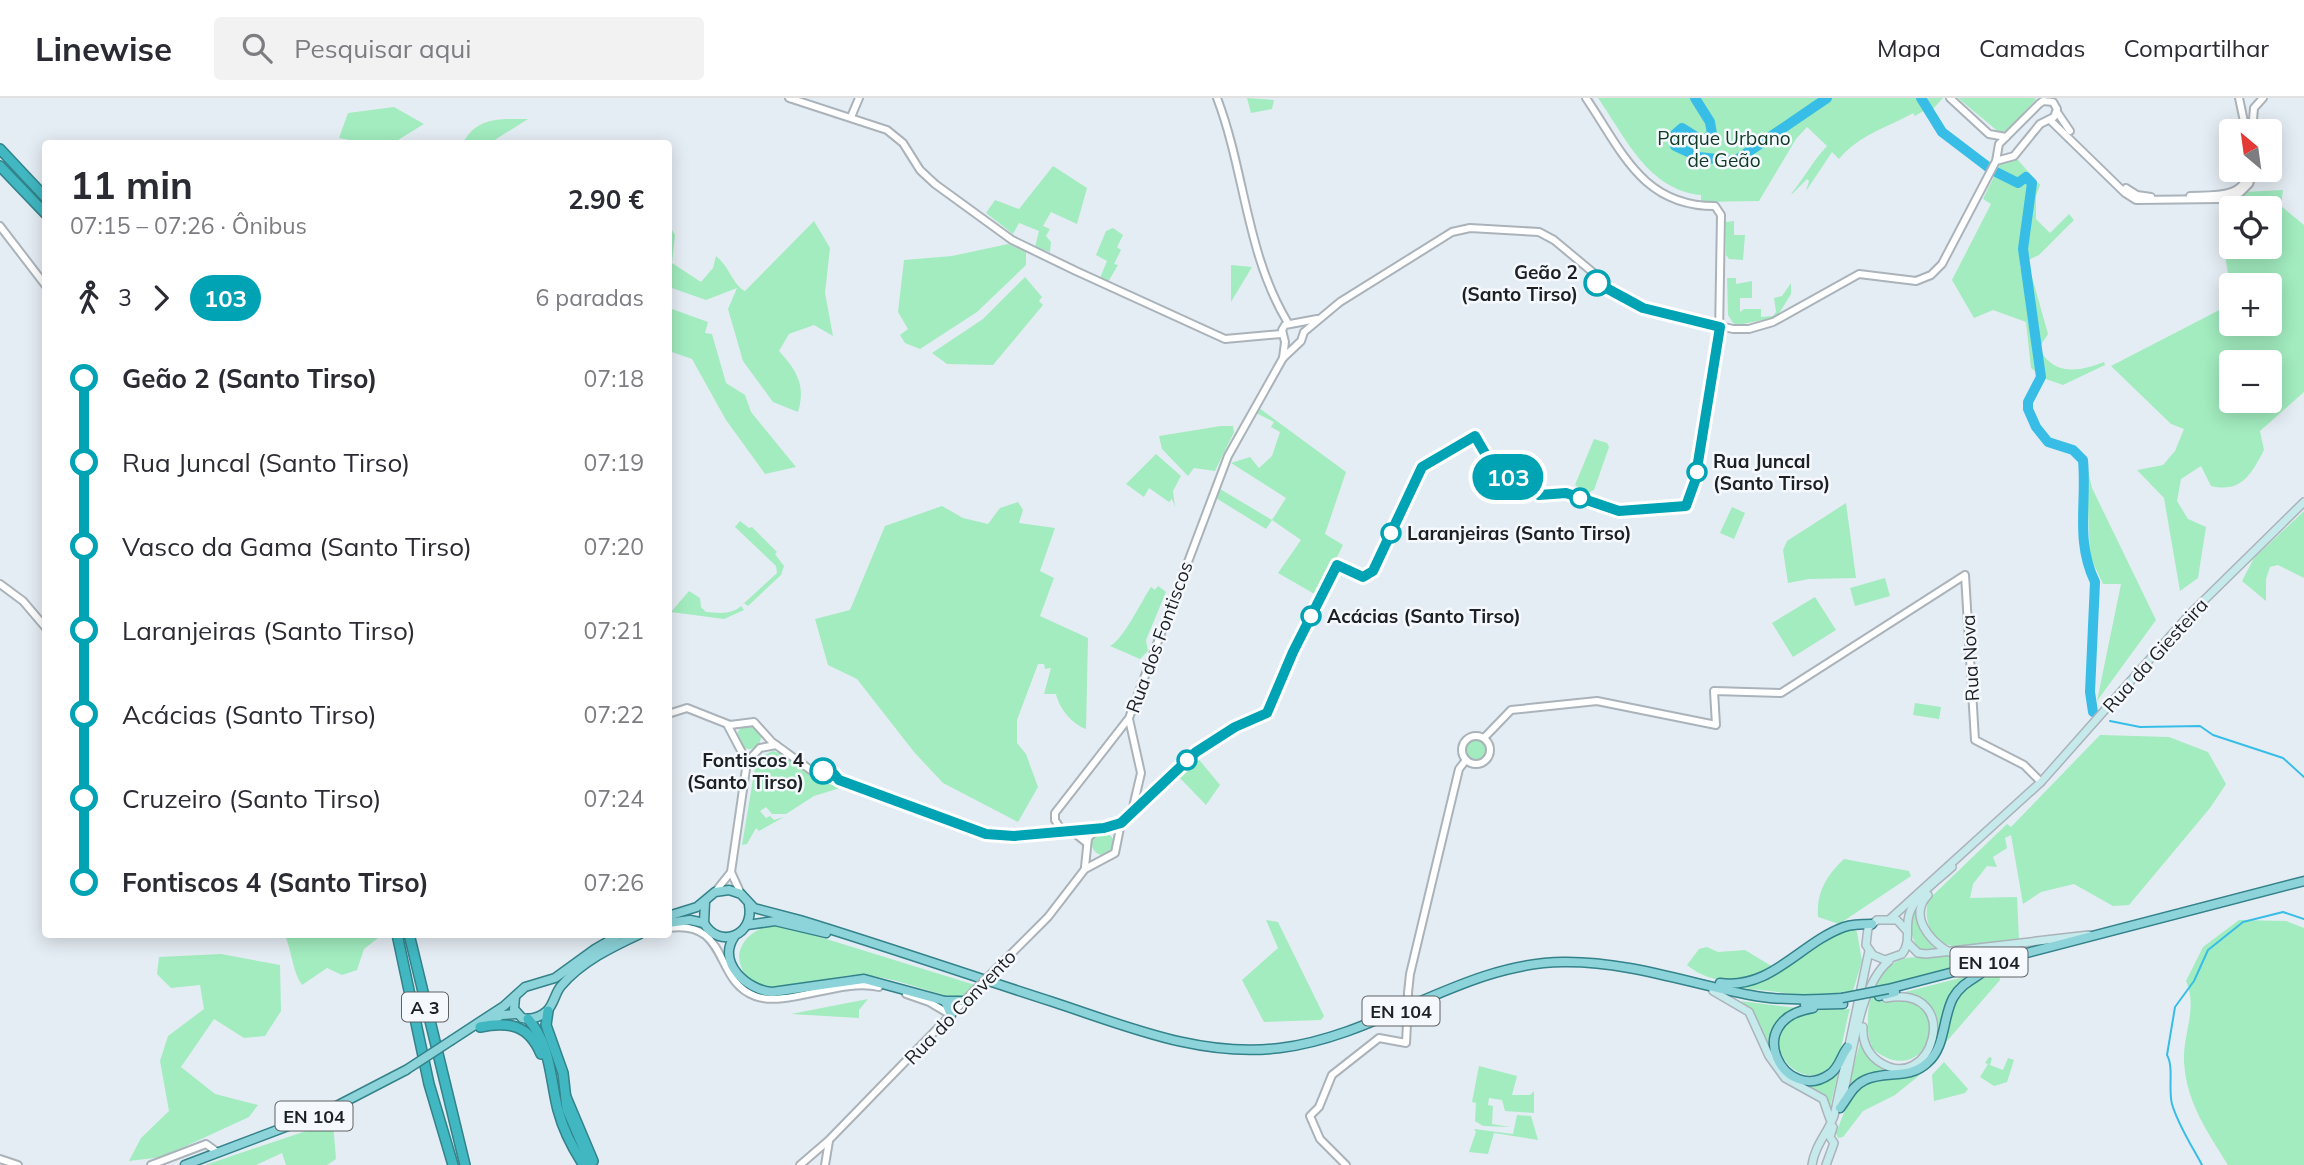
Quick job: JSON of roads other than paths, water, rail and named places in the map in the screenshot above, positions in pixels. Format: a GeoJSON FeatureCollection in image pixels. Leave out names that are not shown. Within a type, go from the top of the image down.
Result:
{"type":"FeatureCollection","features":[{"type":"Feature","properties":{"kind":"highway"},"geometry":{"type":"LineString","coordinates":[[0,149],[42,194]]}},
{"type":"Feature","properties":{"kind":"highway"},"geometry":{"type":"LineString","coordinates":[[0,166],[42,210]]}},
{"type":"Feature","properties":{"kind":"highway","name":"A 3"},"geometry":{"type":"LineString","coordinates":[[398,938],[429,1084],[453,1165]]}},
{"type":"Feature","properties":{"kind":"highway","name":"A 3"},"geometry":{"type":"LineString","coordinates":[[410,938],[465,1165]]}},
{"type":"Feature","properties":{"kind":"highway"},"geometry":{"type":"LineString","coordinates":[[548,1011],[546,1025],[563,1073],[561,1097],[593,1165]]}},
{"type":"Feature","properties":{"kind":"highway"},"geometry":{"type":"LineString","coordinates":[[528,1019],[538,1030],[582,1161]]}},
{"type":"Feature","properties":{"kind":"highway"},"geometry":{"type":"LineString","coordinates":[[480,1027],[501,1023],[518,1026],[531,1036],[554,1076]]}},
{"type":"Feature","properties":{"kind":"highway"},"geometry":{"type":"LineString","coordinates":[[452,1118],[471,1165]]}},
{"type":"Feature","properties":{"kind":"main road","name":"Rua da Giesteira"},"geometry":{"type":"LineString","coordinates":[[2009,810],[2041,782],[2189,615],[2304,502]]}},
{"type":"Feature","properties":{"kind":"main road"},"geometry":{"type":"LineString","coordinates":[[2009,810],[1913,906],[1906,930],[1908,943],[1918,953],[1950,953],[2086,934],[2089,936]]}},
{"type":"Feature","properties":{"kind":"main road"},"geometry":{"type":"LineString","coordinates":[[1703,983],[1731,985],[1759,979],[1838,930],[1891,918],[2009,810]]}},
{"type":"Feature","properties":{"kind":"main road"},"geometry":{"type":"LineString","coordinates":[[1950,953],[1934,944],[1924,930],[1921,909],[1924,899],[1959,861]]}},
{"type":"Feature","properties":{"kind":"main road","name":"EN 104"},"geometry":{"type":"LineString","coordinates":[[749,905],[1166,1039],[1236,1050],[1279,1048],[1319,1041],[1504,971],[1564,962],[1598,964],[1652,973],[1752,996],[1842,1001],[2304,881]]}},
{"type":"Feature","properties":{"kind":"main road"},"geometry":{"type":"LineString","coordinates":[[672,914],[705,902],[715,892],[729,890],[741,894],[749,905],[747,925],[728,945],[729,956],[740,977],[758,991],[772,992],[864,979],[945,1001],[965,1001]]}},
{"type":"Feature","properties":{"kind":"main road"},"geometry":{"type":"LineString","coordinates":[[704,923],[705,902]]}},
{"type":"Feature","properties":{"kind":"main road"},"geometry":{"type":"LineString","coordinates":[[1891,918],[1906,930]]}},
{"type":"Feature","properties":{"kind":"main road"},"geometry":{"type":"LineString","coordinates":[[672,924],[690,920],[704,923],[716,936],[734,937]]}},
{"type":"Feature","properties":{"kind":"main road","name":"EN 104"},"geometry":{"type":"LineString","coordinates":[[747,925],[766,921],[783,922],[897,952]]}},
{"type":"Feature","properties":{"kind":"main road","name":"EN 104"},"geometry":{"type":"LineString","coordinates":[[1652,973],[1752,1000],[1821,1005],[1879,996],[2147,922]]}},
{"type":"Feature","properties":{"kind":"main road"},"geometry":{"type":"LineString","coordinates":[[1872,924],[1865,940],[1869,951],[1878,959],[1891,960]]}},
{"type":"Feature","properties":{"kind":"main road","name":"EN 104"},"geometry":{"type":"LineString","coordinates":[[185,1165],[325,1112],[406,1069],[452,1041],[525,988],[555,978],[614,938]]}},
{"type":"Feature","properties":{"kind":"main road"},"geometry":{"type":"LineString","coordinates":[[515,997],[517,1014],[528,1019],[548,1011],[561,986],[583,966],[633,938]]}},
{"type":"Feature","properties":{"kind":"main road"},"geometry":{"type":"LineString","coordinates":[[1810,1164],[1819,1140],[1827,1137],[1840,1108],[1873,978],[1891,960],[1902,954],[1908,943]]}},
{"type":"Feature","properties":{"kind":"main road"},"geometry":{"type":"LineString","coordinates":[[1827,1137],[1869,951]]}},
{"type":"Feature","properties":{"kind":"main road"},"geometry":{"type":"LineString","coordinates":[[1840,1108],[1856,1085],[1866,1079],[1902,1075],[1927,1063],[1940,1045],[1952,1000],[1963,984],[1989,967]]}},
{"type":"Feature","properties":{"kind":"main road"},"geometry":{"type":"LineString","coordinates":[[538,984],[549,989],[553,1000]]}},
{"type":"Feature","properties":{"kind":"main road"},"geometry":{"type":"LineString","coordinates":[[1713,991],[1749,1012],[1776,1069],[1794,1085],[1823,1099],[1830,1115],[1830,1125]]}},
{"type":"Feature","properties":{"kind":"main road"},"geometry":{"type":"LineString","coordinates":[[1864,1009],[1863,1034],[1874,1058],[1886,1066],[1905,1067],[1926,1055],[1934,1043],[1935,1028],[1931,1014],[1922,1004],[1908,997],[1879,996]]}},
{"type":"Feature","properties":{"kind":"main road"},"geometry":{"type":"LineString","coordinates":[[945,1001],[951,1015]]}},
{"type":"Feature","properties":{"kind":"main road"},"geometry":{"type":"LineString","coordinates":[[1821,1005],[1800,1010],[1781,1021],[1774,1043],[1780,1066],[1797,1078],[1820,1079],[1838,1066],[1848,1047]]}},
{"type":"Feature","properties":{"kind":"main road","name":"EN 104"},"geometry":{"type":"LineString","coordinates":[[452,1041],[501,1015],[517,1014]]}},
{"type":"Feature","properties":{"kind":"main road"},"geometry":{"type":"LineString","coordinates":[[1826,1165],[1834,1143],[1827,1137]]}},
{"type":"Feature","properties":{"kind":"street"},"geometry":{"type":"LineString","coordinates":[[789,98],[887,130],[903,143],[919,170],[935,184],[1012,240],[1044,256],[1225,339],[1281,334]]}},
{"type":"Feature","properties":{"kind":"street"},"geometry":{"type":"LineString","coordinates":[[851,117],[859,98]]}},
{"type":"Feature","properties":{"kind":"street"},"geometry":{"type":"LineString","coordinates":[[1217,98],[1230,131],[1260,265],[1287,323]]}},
{"type":"Feature","properties":{"kind":"street"},"geometry":{"type":"LineString","coordinates":[[1087,846],[1090,834],[1121,823],[1196,752],[1235,727],[1267,713],[1293,652],[1337,565],[1363,577],[1372,572],[1422,467],[1475,436],[1490,462],[1510,479],[1539,495],[1566,493],[1619,511],[1686,506],[1695,481],[1720,327],[1720,211],[1715,206],[1679,203],[1655,191],[1633,169],[1586,98]]}},
{"type":"Feature","properties":{"kind":"street"},"geometry":{"type":"LineString","coordinates":[[1950,98],[1989,134],[1998,149],[2008,158]]}},
{"type":"Feature","properties":{"kind":"street"},"geometry":{"type":"LineString","coordinates":[[2239,98],[2243,119]]}},
{"type":"Feature","properties":{"kind":"street"},"geometry":{"type":"LineString","coordinates":[[2241,109],[2246,111],[2263,98]]}},
{"type":"Feature","properties":{"kind":"street"},"geometry":{"type":"LineString","coordinates":[[1283,358],[1319,318],[1452,232],[1470,228],[1539,232],[1553,240],[1626,300],[1643,308],[1720,327],[1749,329],[1773,322],[1859,274],[1916,281],[1931,275],[1944,262],[1996,161],[1998,149],[2006,137],[2043,101],[2053,103],[2070,131],[2123,186],[2137,195],[2145,198],[2221,195],[2244,187]]}},
{"type":"Feature","properties":{"kind":"street"},"geometry":{"type":"LineString","coordinates":[[1996,161],[2014,156],[2040,124],[2050,120],[2057,112]]}},
{"type":"Feature","properties":{"kind":"street"},"geometry":{"type":"LineString","coordinates":[[2050,120],[2125,193],[2136,200],[2221,199],[2244,187],[2247,182]]}},
{"type":"Feature","properties":{"kind":"street"},"geometry":{"type":"LineString","coordinates":[[1989,134],[2006,137]]}},
{"type":"Feature","properties":{"kind":"street"},"geometry":{"type":"LineString","coordinates":[[2244,187],[2245,182]]}},
{"type":"Feature","properties":{"kind":"street"},"geometry":{"type":"LineString","coordinates":[[0,226],[42,281]]}},
{"type":"Feature","properties":{"kind":"street"},"geometry":{"type":"LineString","coordinates":[[1287,323],[1319,318]]}},
{"type":"Feature","properties":{"kind":"street"},"geometry":{"type":"LineString","coordinates":[[1296,322],[1304,332]]}},
{"type":"Feature","properties":{"kind":"street"},"geometry":{"type":"LineString","coordinates":[[1281,334],[1287,323]]}},
{"type":"Feature","properties":{"kind":"street"},"geometry":{"type":"LineString","coordinates":[[1281,334],[1286,342],[1283,358]]}},
{"type":"Feature","properties":{"kind":"street"},"geometry":{"type":"LineString","coordinates":[[1286,342],[1298,343]]}},
{"type":"Feature","properties":{"kind":"street","name":"Rua dos Fontiscos"},"geometry":{"type":"LineString","coordinates":[[1062,831],[1055,820],[1055,813],[1129,718],[1228,456],[1283,358]]}},
{"type":"Feature","properties":{"kind":"street","name":"Rua Nova"},"geometry":{"type":"LineString","coordinates":[[1484,738],[1511,710],[1597,701],[1716,725],[1714,691],[1781,692],[1965,575],[1975,740],[2024,765],[2041,782]]}},
{"type":"Feature","properties":{"kind":"street"},"geometry":{"type":"LineString","coordinates":[[0,584],[23,601],[42,623]]}},
{"type":"Feature","properties":{"kind":"street"},"geometry":{"type":"LineString","coordinates":[[672,712],[687,708],[726,724],[754,722],[776,745],[812,771],[986,834],[1014,836],[1101,829],[1112,832],[1118,839]]}},
{"type":"Feature","properties":{"kind":"street"},"geometry":{"type":"LineString","coordinates":[[1129,718],[1141,773],[1141,784],[1131,812]]}},
{"type":"Feature","properties":{"kind":"street"},"geometry":{"type":"LineString","coordinates":[[734,738],[742,723]]}},
{"type":"Feature","properties":{"kind":"street"},"geometry":{"type":"LineString","coordinates":[[726,724],[747,762]]}},
{"type":"Feature","properties":{"kind":"street"},"geometry":{"type":"LineString","coordinates":[[715,892],[731,872],[747,762],[758,750],[765,733]]}},
{"type":"Feature","properties":{"kind":"street"},"geometry":{"type":"LineString","coordinates":[[1478,736],[1484,738],[1490,752],[1489,758],[1473,764],[1466,760],[1462,749],[1464,743],[1478,736]]}},
{"type":"Feature","properties":{"kind":"street"},"geometry":{"type":"LineString","coordinates":[[740,749],[758,750],[776,745]]}},
{"type":"Feature","properties":{"kind":"street"},"geometry":{"type":"LineString","coordinates":[[1346,1165],[1320,1139],[1310,1116],[1319,1107],[1332,1075],[1379,1038],[1406,1044],[1410,974],[1459,769],[1466,760]]}},
{"type":"Feature","properties":{"kind":"street"},"geometry":{"type":"LineString","coordinates":[[1072,831],[1093,856],[1101,860],[1115,853],[1121,823]]}},
{"type":"Feature","properties":{"kind":"street","name":"Rua do Convento"},"geometry":{"type":"LineString","coordinates":[[1084,869],[1087,846]]}},
{"type":"Feature","properties":{"kind":"street","name":"Rua do Convento"},"geometry":{"type":"LineString","coordinates":[[800,1165],[830,1140],[1048,917],[1084,869],[1101,860]]}},
{"type":"Feature","properties":{"kind":"street"},"geometry":{"type":"LineString","coordinates":[[731,872],[741,894]]}},
{"type":"Feature","properties":{"kind":"street"},"geometry":{"type":"LineString","coordinates":[[672,925],[691,927],[709,936],[735,982],[757,998],[773,999],[837,987],[871,985],[929,1002],[951,1015]]}},
{"type":"Feature","properties":{"kind":"street"},"geometry":{"type":"LineString","coordinates":[[716,936],[721,957]]}},
{"type":"Feature","properties":{"kind":"street"},"geometry":{"type":"LineString","coordinates":[[938,1009],[938,1028]]}},
{"type":"Feature","properties":{"kind":"street"},"geometry":{"type":"LineString","coordinates":[[825,1165],[830,1140]]}},
{"type":"Feature","properties":{"kind":"street"},"geometry":{"type":"LineString","coordinates":[[151,1165],[206,1144],[217,1153]]}},
{"type":"Feature","properties":{"kind":"street"},"geometry":{"type":"LineString","coordinates":[[0,1159],[18,1165]]}},
{"type":"Feature","properties":{"kind":"waterway"},"geometry":{"type":"LineString","coordinates":[[1695,98],[1710,122],[1712,134],[1705,139],[1698,138],[1682,128],[1674,135],[1675,146],[1699,157],[1735,161],[1827,98]]}},
{"type":"Feature","properties":{"kind":"waterway"},"geometry":{"type":"LineString","coordinates":[[1921,98],[1942,132],[1988,167]]}},
{"type":"Feature","properties":{"kind":"waterway"},"geometry":{"type":"LineString","coordinates":[[1996,172],[2018,183],[2026,177],[2032,183],[2023,249],[2041,377],[2028,402],[2028,409],[2036,427],[2048,442],[2073,450],[2083,460],[2083,536],[2085,552],[2095,582],[2090,692],[2093,712]]}},
{"type":"Feature","properties":{"kind":"waterway"},"geometry":{"type":"LineString","coordinates":[[2110,721],[2140,727],[2200,726],[2213,735],[2283,758],[2304,777]]}},
{"type":"Feature","properties":{"kind":"waterway"},"geometry":{"type":"LineString","coordinates":[[2202,1165],[2172,1104],[2167,1055],[2175,1007],[2194,981],[2208,950],[2243,922],[2283,912],[2304,919]]}},
{"type":"Feature","properties":{"kind":"place","name":"Geão 2 (Santo Tirso)"},"geometry":{"type":"Point","coordinates":[1597,283]}},
{"type":"Feature","properties":{"kind":"place","name":"Rua Juncal (Santo Tirso)"},"geometry":{"type":"Point","coordinates":[1697,472]}},
{"type":"Feature","properties":{"kind":"place","name":"Laranjeiras (Santo Tirso)"},"geometry":{"type":"Point","coordinates":[1391,533]}},
{"type":"Feature","properties":{"kind":"place","name":"Acácias (Santo Tirso)"},"geometry":{"type":"Point","coordinates":[1311,616]}},
{"type":"Feature","properties":{"kind":"place","name":"Fontiscos 4 (Santo Tirso)"},"geometry":{"type":"Point","coordinates":[823,771]}},
{"type":"Feature","properties":{"kind":"park label","name":"Parque Urbano de Geão"},"geometry":{"type":"Point","coordinates":[1724,149]}}]}
